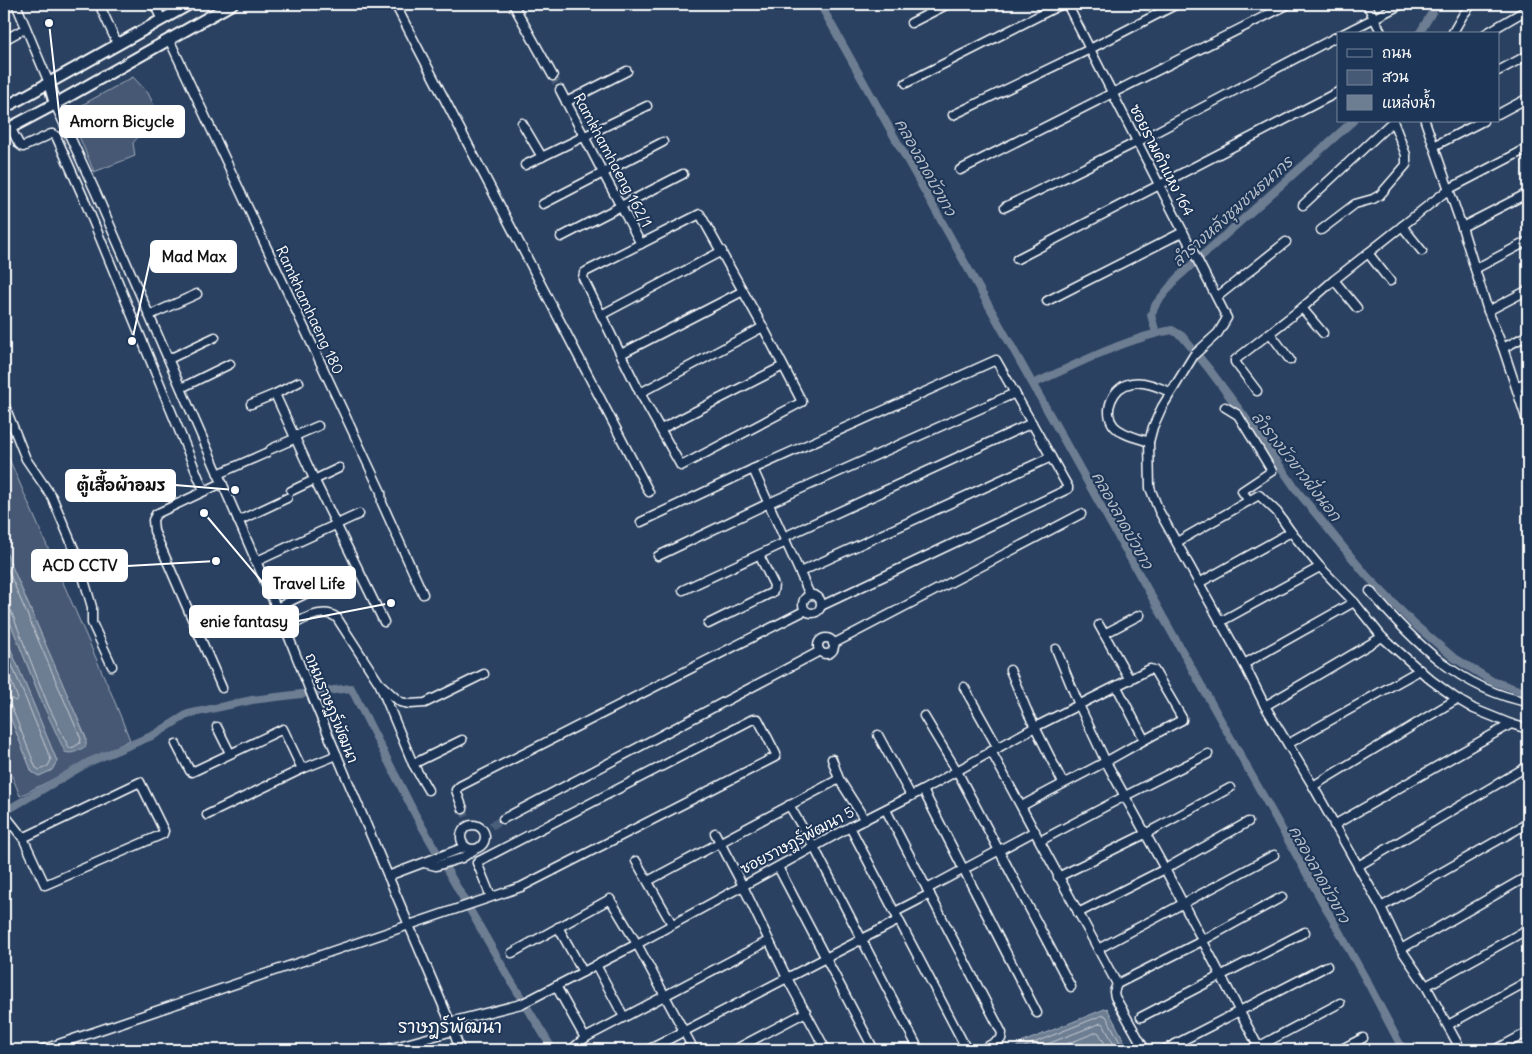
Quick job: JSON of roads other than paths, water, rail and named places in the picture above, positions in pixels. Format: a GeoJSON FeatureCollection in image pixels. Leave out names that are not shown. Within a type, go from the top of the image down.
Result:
{"type":"FeatureCollection","features":[{"type":"Feature","properties":{"kind":"main road"},"geometry":{"type":"LineString","coordinates":[[4,108],[118,46],[190,4]]}},
{"type":"Feature","properties":{"kind":"main road"},"geometry":{"type":"LineString","coordinates":[[7,129],[232,4]]}},
{"type":"Feature","properties":{"kind":"main road"},"geometry":{"type":"LineString","coordinates":[[49,83],[54,104]]}},
{"type":"Feature","properties":{"kind":"street"},"geometry":{"type":"LineString","coordinates":[[16,4],[49,83]]}},
{"type":"Feature","properties":{"kind":"street"},"geometry":{"type":"LineString","coordinates":[[99,4],[118,46]]}},
{"type":"Feature","properties":{"kind":"street"},"geometry":{"type":"LineString","coordinates":[[154,4],[162,20]]}},
{"type":"Feature","properties":{"kind":"street"},"geometry":{"type":"LineString","coordinates":[[395,4],[649,492]]}},
{"type":"Feature","properties":{"kind":"street"},"geometry":{"type":"LineString","coordinates":[[513,4],[553,76]]}},
{"type":"Feature","properties":{"kind":"street"},"geometry":{"type":"LineString","coordinates":[[911,23],[948,4]]}},
{"type":"Feature","properties":{"kind":"street"},"geometry":{"type":"LineString","coordinates":[[906,83],[1062,4]]}},
{"type":"Feature","properties":{"kind":"street","name":"ซอยรามคำแหง 164"},"geometry":{"type":"LineString","coordinates":[[1067,4],[1227,318],[1218,333],[1196,352],[1170,392]]}},
{"type":"Feature","properties":{"kind":"street"},"geometry":{"type":"LineString","coordinates":[[953,115],[1090,49],[1177,4]]}},
{"type":"Feature","properties":{"kind":"street"},"geometry":{"type":"LineString","coordinates":[[960,170],[1289,4]]}},
{"type":"Feature","properties":{"kind":"street"},"geometry":{"type":"LineString","coordinates":[[1367,4],[1381,32]]}},
{"type":"Feature","properties":{"kind":"street"},"geometry":{"type":"LineString","coordinates":[[1347,32],[1402,4]]}},
{"type":"Feature","properties":{"kind":"street"},"geometry":{"type":"LineString","coordinates":[[1453,32],[1472,4]]}},
{"type":"Feature","properties":{"kind":"street"},"geometry":{"type":"LineString","coordinates":[[1488,32],[1528,9]]}},
{"type":"Feature","properties":{"kind":"street"},"geometry":{"type":"LineString","coordinates":[[4,40],[26,28]]}},
{"type":"Feature","properties":{"kind":"street"},"geometry":{"type":"LineString","coordinates":[[1005,207],[1138,142],[1337,37]]}},
{"type":"Feature","properties":{"kind":"street","name":"Ramkhamhaeng 180"},"geometry":{"type":"LineString","coordinates":[[169,39],[381,492],[382,503],[423,594]]}},
{"type":"Feature","properties":{"kind":"street"},"geometry":{"type":"LineString","coordinates":[[1500,70],[1528,55]]}},
{"type":"Feature","properties":{"kind":"street"},"geometry":{"type":"LineString","coordinates":[[566,102],[627,71]]}},
{"type":"Feature","properties":{"kind":"street","name":"Ramkhamhaeng 162/1"},"geometry":{"type":"LineString","coordinates":[[560,90],[641,244]]}},
{"type":"Feature","properties":{"kind":"street"},"geometry":{"type":"LineString","coordinates":[[1017,259],[1337,93]]}},
{"type":"Feature","properties":{"kind":"street"},"geometry":{"type":"LineString","coordinates":[[1500,113],[1528,98]]}},
{"type":"Feature","properties":{"kind":"street","name":"ถนนราษฏร์พัฒนา"},"geometry":{"type":"LineString","coordinates":[[54,104],[150,315],[286,630],[305,680],[450,1022],[460,1050]]}},
{"type":"Feature","properties":{"kind":"street"},"geometry":{"type":"LineString","coordinates":[[525,165],[647,106]]}},
{"type":"Feature","properties":{"kind":"street"},"geometry":{"type":"LineString","coordinates":[[1303,205],[1392,122]]}},
{"type":"Feature","properties":{"kind":"street"},"geometry":{"type":"LineString","coordinates":[[1321,230],[1355,204],[1380,195],[1406,165],[1406,155],[1393,122]]}},
{"type":"Feature","properties":{"kind":"street"},"geometry":{"type":"LineString","coordinates":[[1425,122],[1462,227],[1488,311],[1517,387],[1528,424]]}},
{"type":"Feature","properties":{"kind":"street"},"geometry":{"type":"LineString","coordinates":[[1434,146],[1481,122]]}},
{"type":"Feature","properties":{"kind":"street"},"geometry":{"type":"LineString","coordinates":[[522,123],[542,157]]}},
{"type":"Feature","properties":{"kind":"street"},"geometry":{"type":"LineString","coordinates":[[7,129],[19,144],[23,146],[51,134],[56,136],[84,199],[204,491]]}},
{"type":"Feature","properties":{"kind":"street"},"geometry":{"type":"LineString","coordinates":[[543,204],[662,142]]}},
{"type":"Feature","properties":{"kind":"street"},"geometry":{"type":"LineString","coordinates":[[1257,391],[1234,361],[1449,189],[1528,148]]}},
{"type":"Feature","properties":{"kind":"street"},"geometry":{"type":"LineString","coordinates":[[561,237],[683,174]]}},
{"type":"Feature","properties":{"kind":"street"},"geometry":{"type":"LineString","coordinates":[[1462,227],[1528,193]]}},
{"type":"Feature","properties":{"kind":"street"},"geometry":{"type":"LineString","coordinates":[[84,199],[96,194]]}},
{"type":"Feature","properties":{"kind":"street"},"geometry":{"type":"LineString","coordinates":[[700,214],[722,251],[802,402],[681,466],[640,393],[583,278],[584,273],[641,244],[700,214]]}},
{"type":"Feature","properties":{"kind":"street"},"geometry":{"type":"LineString","coordinates":[[1402,226],[1422,251]]}},
{"type":"Feature","properties":{"kind":"street"},"geometry":{"type":"LineString","coordinates":[[1047,301],[1183,232]]}},
{"type":"Feature","properties":{"kind":"street"},"geometry":{"type":"LineString","coordinates":[[1475,269],[1528,241]]}},
{"type":"Feature","properties":{"kind":"street"},"geometry":{"type":"LineString","coordinates":[[1217,297],[1286,242]]}},
{"type":"Feature","properties":{"kind":"street"},"geometry":{"type":"LineString","coordinates":[[601,315],[722,251]]}},
{"type":"Feature","properties":{"kind":"street"},"geometry":{"type":"LineString","coordinates":[[1368,253],[1390,281]]}},
{"type":"Feature","properties":{"kind":"street"},"geometry":{"type":"LineString","coordinates":[[1334,280],[1357,308]]}},
{"type":"Feature","properties":{"kind":"street"},"geometry":{"type":"LineString","coordinates":[[1488,311],[1528,290]]}},
{"type":"Feature","properties":{"kind":"street"},"geometry":{"type":"LineString","coordinates":[[621,354],[742,291]]}},
{"type":"Feature","properties":{"kind":"street"},"geometry":{"type":"LineString","coordinates":[[150,315],[197,294]]}},
{"type":"Feature","properties":{"kind":"street"},"geometry":{"type":"LineString","coordinates":[[1302,308],[1323,334]]}},
{"type":"Feature","properties":{"kind":"street"},"geometry":{"type":"LineString","coordinates":[[640,393],[763,327]]}},
{"type":"Feature","properties":{"kind":"street"},"geometry":{"type":"LineString","coordinates":[[1270,332],[1290,360]]}},
{"type":"Feature","properties":{"kind":"street"},"geometry":{"type":"LineString","coordinates":[[1503,348],[1528,335]]}},
{"type":"Feature","properties":{"kind":"street"},"geometry":{"type":"LineString","coordinates":[[168,359],[215,337]]}},
{"type":"Feature","properties":{"kind":"street"},"geometry":{"type":"LineString","coordinates":[[641,522],[753,469],[996,360],[1068,489],[821,606],[815,613],[809,614],[804,611],[802,601],[810,595],[816,596],[820,600],[821,606]]}},
{"type":"Feature","properties":{"kind":"street"},"geometry":{"type":"LineString","coordinates":[[181,388],[230,364]]}},
{"type":"Feature","properties":{"kind":"street"},"geometry":{"type":"LineString","coordinates":[[660,429],[783,366]]}},
{"type":"Feature","properties":{"kind":"street"},"geometry":{"type":"LineString","coordinates":[[1517,387],[1528,381]]}},
{"type":"Feature","properties":{"kind":"street"},"geometry":{"type":"LineString","coordinates":[[251,404],[299,382]]}},
{"type":"Feature","properties":{"kind":"street"},"geometry":{"type":"LineString","coordinates":[[1149,442],[1123,433],[1114,426],[1109,416],[1110,402],[1116,391],[1130,383],[1146,383],[1170,392],[1153,427],[1149,442],[1150,488],[1158,511],[1244,664],[1265,706],[1313,786],[1381,907],[1402,949],[1426,986],[1461,1050]]}},
{"type":"Feature","properties":{"kind":"street"},"geometry":{"type":"LineString","coordinates":[[658,556],[769,503],[1015,393]]}},
{"type":"Feature","properties":{"kind":"street"},"geometry":{"type":"LineString","coordinates":[[275,394],[314,480],[384,622]]}},
{"type":"Feature","properties":{"kind":"street"},"geometry":{"type":"LineString","coordinates":[[4,404],[26,459],[52,497],[77,556],[92,607],[92,623],[112,666]]}},
{"type":"Feature","properties":{"kind":"street"},"geometry":{"type":"LineString","coordinates":[[1225,406],[1238,415],[1272,470],[1242,491],[1249,501]]}},
{"type":"Feature","properties":{"kind":"street"},"geometry":{"type":"LineString","coordinates":[[683,590],[1032,423]]}},
{"type":"Feature","properties":{"kind":"street"},"geometry":{"type":"LineString","coordinates":[[218,474],[318,426]]}},
{"type":"Feature","properties":{"kind":"street"},"geometry":{"type":"LineString","coordinates":[[800,572],[1051,457]]}},
{"type":"Feature","properties":{"kind":"street"},"geometry":{"type":"LineString","coordinates":[[238,521],[339,468]]}},
{"type":"Feature","properties":{"kind":"street"},"geometry":{"type":"LineString","coordinates":[[753,469],[810,595]]}},
{"type":"Feature","properties":{"kind":"street"},"geometry":{"type":"LineString","coordinates":[[222,483],[156,514],[153,520],[154,531],[222,688]]}},
{"type":"Feature","properties":{"kind":"street"},"geometry":{"type":"LineString","coordinates":[[1177,542],[1259,495],[1277,512],[1320,567],[1354,602],[1382,637],[1457,699],[1474,709],[1528,729]]}},
{"type":"Feature","properties":{"kind":"street"},"geometry":{"type":"LineString","coordinates":[[256,562],[359,514]]}},
{"type":"Feature","properties":{"kind":"street"},"geometry":{"type":"LineString","coordinates":[[503,820],[820,651],[818,646],[824,639],[830,640],[833,644],[1081,514]]}},
{"type":"Feature","properties":{"kind":"street"},"geometry":{"type":"LineString","coordinates":[[1199,583],[1291,532]]}},
{"type":"Feature","properties":{"kind":"street"},"geometry":{"type":"LineString","coordinates":[[708,624],[773,592],[774,585],[759,555]]}},
{"type":"Feature","properties":{"kind":"street"},"geometry":{"type":"LineString","coordinates":[[1220,622],[1320,567]]}},
{"type":"Feature","properties":{"kind":"street"},"geometry":{"type":"LineString","coordinates":[[276,608],[324,585]]}},
{"type":"Feature","properties":{"kind":"street"},"geometry":{"type":"LineString","coordinates":[[1370,591],[1393,619],[1443,664],[1484,689],[1528,702]]}},
{"type":"Feature","properties":{"kind":"street"},"geometry":{"type":"LineString","coordinates":[[1244,664],[1354,602]]}},
{"type":"Feature","properties":{"kind":"street"},"geometry":{"type":"LineString","coordinates":[[463,809],[456,790],[460,786],[804,611]]}},
{"type":"Feature","properties":{"kind":"street"},"geometry":{"type":"LineString","coordinates":[[286,630],[297,622],[321,614],[334,615],[337,618],[379,684],[413,764],[428,790]]}},
{"type":"Feature","properties":{"kind":"street"},"geometry":{"type":"LineString","coordinates":[[1104,634],[1140,615]]}},
{"type":"Feature","properties":{"kind":"street"},"geometry":{"type":"LineString","coordinates":[[1099,625],[1130,680]]}},
{"type":"Feature","properties":{"kind":"street"},"geometry":{"type":"LineString","coordinates":[[1265,706],[1382,637]]}},
{"type":"Feature","properties":{"kind":"street"},"geometry":{"type":"LineString","coordinates":[[1056,648],[1079,705],[1106,762],[1240,1011],[1257,1049],[1340,1003]]}},
{"type":"Feature","properties":{"kind":"street","name":"ซอยราษฎร์พัฒนา 5"},"geometry":{"type":"LineString","coordinates":[[450,1022],[521,1004],[533,998],[850,827],[923,790],[1035,726],[1152,669],[1182,719],[1144,739]]}},
{"type":"Feature","properties":{"kind":"street"},"geometry":{"type":"LineString","coordinates":[[1010,670],[1063,783]]}},
{"type":"Feature","properties":{"kind":"street"},"geometry":{"type":"LineString","coordinates":[[1288,744],[1420,670]]}},
{"type":"Feature","properties":{"kind":"street"},"geometry":{"type":"LineString","coordinates":[[379,684],[400,702],[410,704],[426,703],[484,674]]}},
{"type":"Feature","properties":{"kind":"street"},"geometry":{"type":"LineString","coordinates":[[964,687],[1058,877],[1117,984]]}},
{"type":"Feature","properties":{"kind":"street"},"geometry":{"type":"LineString","coordinates":[[1022,806],[1106,762],[1144,739],[1116,687]]}},
{"type":"Feature","properties":{"kind":"street"},"geometry":{"type":"LineString","coordinates":[[1313,786],[1457,699]]}},
{"type":"Feature","properties":{"kind":"street"},"geometry":{"type":"LineString","coordinates":[[924,716],[957,770],[1071,987]]}},
{"type":"Feature","properties":{"kind":"street"},"geometry":{"type":"LineString","coordinates":[[40,1050],[521,887],[775,757],[776,754],[758,719],[753,719],[479,861],[477,863],[478,866],[491,897]]}},
{"type":"Feature","properties":{"kind":"street"},"geometry":{"type":"LineString","coordinates":[[1334,825],[1511,724]]}},
{"type":"Feature","properties":{"kind":"street"},"geometry":{"type":"LineString","coordinates":[[217,726],[230,753]]}},
{"type":"Feature","properties":{"kind":"street"},"geometry":{"type":"LineString","coordinates":[[176,744],[191,772],[283,729],[302,769]]}},
{"type":"Feature","properties":{"kind":"street"},"geometry":{"type":"LineString","coordinates":[[878,735],[911,796]]}},
{"type":"Feature","properties":{"kind":"street"},"geometry":{"type":"LineString","coordinates":[[413,764],[462,740]]}},
{"type":"Feature","properties":{"kind":"street"},"geometry":{"type":"LineString","coordinates":[[1040,841],[1208,754]]}},
{"type":"Feature","properties":{"kind":"street"},"geometry":{"type":"LineString","coordinates":[[207,815],[302,769],[337,756]]}},
{"type":"Feature","properties":{"kind":"street"},"geometry":{"type":"LineString","coordinates":[[832,760],[839,779],[865,820]]}},
{"type":"Feature","properties":{"kind":"street"},"geometry":{"type":"LineString","coordinates":[[1358,866],[1528,766]]}},
{"type":"Feature","properties":{"kind":"street"},"geometry":{"type":"LineString","coordinates":[[648,881],[839,779]]}},
{"type":"Feature","properties":{"kind":"street"},"geometry":{"type":"LineString","coordinates":[[6,816],[23,838],[45,885],[163,834],[164,831],[142,783],[138,782],[23,838]]}},
{"type":"Feature","properties":{"kind":"street"},"geometry":{"type":"LineString","coordinates":[[1058,877],[1230,788]]}},
{"type":"Feature","properties":{"kind":"street"},"geometry":{"type":"LineString","coordinates":[[923,790],[1037,1013]]}},
{"type":"Feature","properties":{"kind":"street"},"geometry":{"type":"LineString","coordinates":[[789,805],[814,848],[920,1050]]}},
{"type":"Feature","properties":{"kind":"street"},"geometry":{"type":"LineString","coordinates":[[886,810],[1002,1032],[1001,1039],[982,1050]]}},
{"type":"Feature","properties":{"kind":"street"},"geometry":{"type":"LineString","coordinates":[[1078,913],[1165,869],[1248,822]]}},
{"type":"Feature","properties":{"kind":"street"},"geometry":{"type":"LineString","coordinates":[[452,856],[462,858],[482,846],[486,838],[483,830],[469,823],[463,830],[461,839],[465,847],[474,850]]}},
{"type":"Feature","properties":{"kind":"street"},"geometry":{"type":"LineString","coordinates":[[1381,907],[1528,823]]}},
{"type":"Feature","properties":{"kind":"street"},"geometry":{"type":"LineString","coordinates":[[483,830],[491,826]]}},
{"type":"Feature","properties":{"kind":"street"},"geometry":{"type":"LineString","coordinates":[[850,827],[967,1050]]}},
{"type":"Feature","properties":{"kind":"street"},"geometry":{"type":"LineString","coordinates":[[895,912],[964,869],[1035,831]]}},
{"type":"Feature","properties":{"kind":"street"},"geometry":{"type":"LineString","coordinates":[[715,833],[824,1050]]}},
{"type":"Feature","properties":{"kind":"street"},"geometry":{"type":"LineString","coordinates":[[388,876],[452,856],[465,847]]}},
{"type":"Feature","properties":{"kind":"street"},"geometry":{"type":"LineString","coordinates":[[1098,949],[1274,855]]}},
{"type":"Feature","properties":{"kind":"street"},"geometry":{"type":"LineString","coordinates":[[636,862],[672,924]]}},
{"type":"Feature","properties":{"kind":"street"},"geometry":{"type":"LineString","coordinates":[[778,867],[874,1050]]}},
{"type":"Feature","properties":{"kind":"street"},"geometry":{"type":"LineString","coordinates":[[1402,949],[1528,876]]}},
{"type":"Feature","properties":{"kind":"street"},"geometry":{"type":"LineString","coordinates":[[1145,1050],[1115,997],[1114,992],[1117,984],[1202,942],[1282,897]]}},
{"type":"Feature","properties":{"kind":"street"},"geometry":{"type":"LineString","coordinates":[[512,952],[610,899],[694,1050]]}},
{"type":"Feature","properties":{"kind":"street"},"geometry":{"type":"LineString","coordinates":[[648,1050],[899,920]]}},
{"type":"Feature","properties":{"kind":"street"},"geometry":{"type":"LineString","coordinates":[[558,927],[583,972]]}},
{"type":"Feature","properties":{"kind":"street"},"geometry":{"type":"LineString","coordinates":[[1426,986],[1528,929]]}},
{"type":"Feature","properties":{"kind":"street"},"geometry":{"type":"LineString","coordinates":[[1141,1018],[1305,932]]}},
{"type":"Feature","properties":{"kind":"street"},"geometry":{"type":"LineString","coordinates":[[571,1050],[585,1038],[768,941]]}},
{"type":"Feature","properties":{"kind":"street"},"geometry":{"type":"LineString","coordinates":[[596,965],[624,1017]]}},
{"type":"Feature","properties":{"kind":"street"},"geometry":{"type":"LineString","coordinates":[[1164,1050],[1327,966]]}},
{"type":"Feature","properties":{"kind":"street"},"geometry":{"type":"LineString","coordinates":[[1448,1025],[1528,981]]}},
{"type":"Feature","properties":{"kind":"street"},"geometry":{"type":"LineString","coordinates":[[556,986],[585,1038]]}},
{"type":"Feature","properties":{"kind":"street"},"geometry":{"type":"LineString","coordinates":[[734,1050],[806,1012]]}},
{"type":"Feature","properties":{"kind":"street"},"geometry":{"type":"LineString","coordinates":[[384,1050],[453,1031]]}},
{"type":"Feature","properties":{"kind":"street"},"geometry":{"type":"LineString","coordinates":[[1495,1050],[1528,1032]]}},
{"type":"Feature","properties":{"kind":"street"},"geometry":{"type":"LineString","coordinates":[[1340,1050],[1363,1038]]}},
{"type":"Feature","properties":{"kind":"water"},"geometry":{"type":"Polygon","coordinates":[[[4,548],[86,738],[86,746],[76,752],[65,752],[44,707],[4,607],[4,548]]]}},
{"type":"Feature","properties":{"kind":"water"},"geometry":{"type":"Polygon","coordinates":[[[4,633],[57,761],[52,770],[39,776],[32,772],[4,702],[4,633]]]}},
{"type":"Feature","properties":{"kind":"water"},"geometry":{"type":"Polygon","coordinates":[[[1107,1008],[1129,1050],[1013,1050],[1023,1042],[1107,1008]]]}},
{"type":"Feature","properties":{"kind":"waterway","name":"คลองลาดบัวขาว"},"geometry":{"type":"LineString","coordinates":[[820,4],[1369,985],[1403,1050]]}},
{"type":"Feature","properties":{"kind":"waterway","name":"ลำรางหลังชุมชนธนากร"},"geometry":{"type":"LineString","coordinates":[[1420,32],[1437,4]]}},
{"type":"Feature","properties":{"kind":"waterway","name":"ลำรางหลังชุมชนธนากร"},"geometry":{"type":"LineString","coordinates":[[1156,333],[1151,315],[1156,304],[1177,278],[1352,122]]}},
{"type":"Feature","properties":{"kind":"waterway","name":"ลำรางบัวขาวฝั่งนอก"},"geometry":{"type":"LineString","coordinates":[[1035,383],[1102,352],[1137,339],[1172,330],[1182,336],[1259,436],[1298,492],[1366,575],[1414,624],[1453,657],[1492,681],[1528,693]]}},
{"type":"Feature","properties":{"kind":"waterway"},"geometry":{"type":"LineString","coordinates":[[4,812],[89,762],[154,735],[188,714],[252,700],[351,688],[416,816],[553,1050]]}},
{"type":"Feature","properties":{"kind":"tunnel"},"geometry":{"type":"LineString","coordinates":[[553,76],[560,90]]}},
{"type":"Feature","properties":{"kind":"tunnel"},"geometry":{"type":"LineString","coordinates":[[463,809],[468,820]]}},
{"type":"Feature","properties":{"kind":"tunnel"},"geometry":{"type":"LineString","coordinates":[[491,826],[503,819]]}},
{"type":"Feature","properties":{"kind":"place","name":"Amorn Bicycle"},"geometry":{"type":"Point","coordinates":[49,23]}},
{"type":"Feature","properties":{"kind":"place","name":"Mad Max"},"geometry":{"type":"Point","coordinates":[132,341]}},
{"type":"Feature","properties":{"kind":"place","name":"ตู้เสื้อผ้าอมร"},"geometry":{"type":"Point","coordinates":[235,490]}},
{"type":"Feature","properties":{"kind":"place","name":"Travel Life"},"geometry":{"type":"Point","coordinates":[204,513]}},
{"type":"Feature","properties":{"kind":"place","name":"ACD CCTV"},"geometry":{"type":"Point","coordinates":[216,561]}},
{"type":"Feature","properties":{"kind":"place","name":"enie fantasy"},"geometry":{"type":"Point","coordinates":[391,603]}},
{"type":"Feature","properties":{"kind":"district","name":"ราษฎร์พัฒนา"},"geometry":{"type":"Point","coordinates":[450,1026]}}]}
